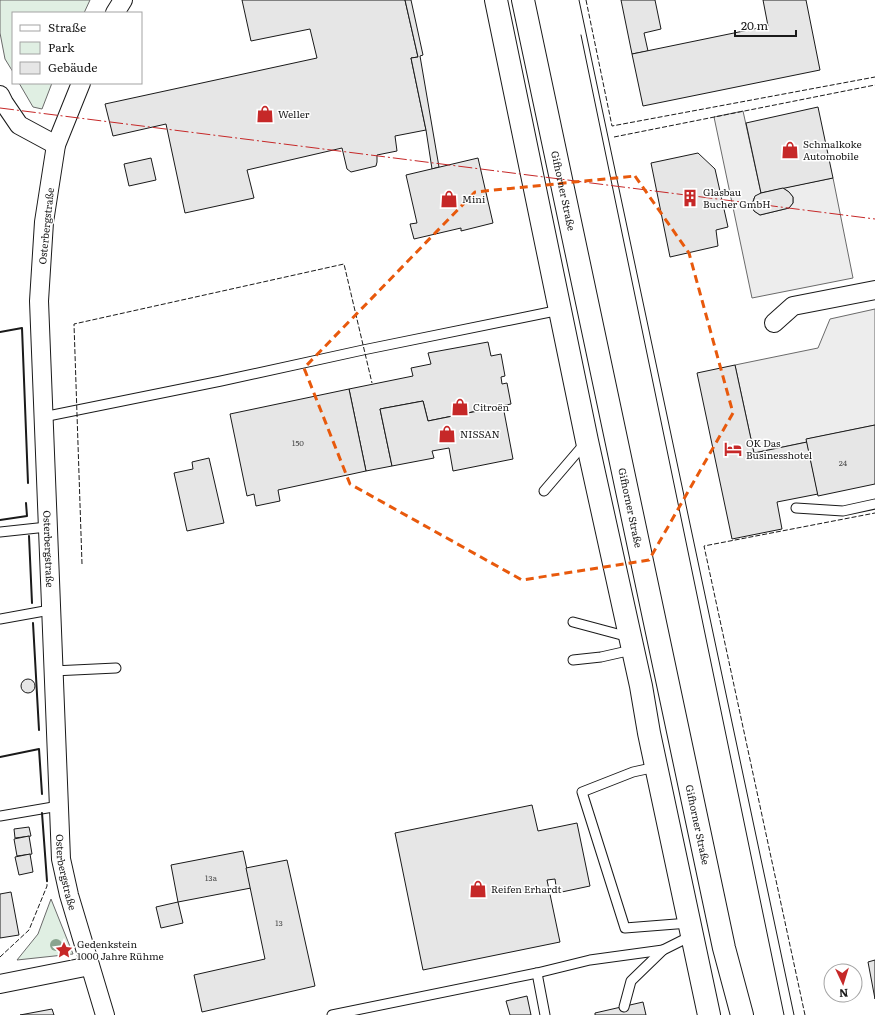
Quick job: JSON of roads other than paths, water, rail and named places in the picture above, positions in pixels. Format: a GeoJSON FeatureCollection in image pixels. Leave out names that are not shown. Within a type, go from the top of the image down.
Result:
{"type":"FeatureCollection","features":[{"type":"Feature","properties":{"kind":"main road"},"geometry":{"type":"LineString","coordinates":[[496,0],[587,441],[641,686],[656,767],[709,1015]]}},
{"type":"Feature","properties":{"kind":"main road","name":"Gifhorner Straße"},"geometry":{"type":"LineString","coordinates":[[523,0],[724,948],[742,1015]]}},
{"type":"Feature","properties":{"kind":"street"},"geometry":{"type":"LineString","coordinates":[[116,12],[122,0]]}},
{"type":"Feature","properties":{"kind":"street","name":"Osterbergstraße"},"geometry":{"type":"LineString","coordinates":[[81,84],[56,145],[44,222],[39,301],[61,859],[63,872],[105,1015]]}},
{"type":"Feature","properties":{"kind":"street"},"geometry":{"type":"LineString","coordinates":[[1,100],[19,125],[56,145]]}},
{"type":"Feature","properties":{"kind":"street"},"geometry":{"type":"LineString","coordinates":[[774,323],[793,306],[875,290]]}},
{"type":"Feature","properties":{"kind":"street"},"geometry":{"type":"LineString","coordinates":[[0,984],[90,966]]}},
{"type":"Feature","properties":{"kind":"lane"},"geometry":{"type":"LineString","coordinates":[[43,417],[560,310]]}},
{"type":"Feature","properties":{"kind":"lane"},"geometry":{"type":"LineString","coordinates":[[544,491],[587,441]]}},
{"type":"Feature","properties":{"kind":"lane"},"geometry":{"type":"LineString","coordinates":[[796,508],[843,511],[875,504]]}},
{"type":"Feature","properties":{"kind":"lane"},"geometry":{"type":"LineString","coordinates":[[0,532],[47,527]]}},
{"type":"Feature","properties":{"kind":"lane"},"geometry":{"type":"LineString","coordinates":[[0,618],[50,610]]}},
{"type":"Feature","properties":{"kind":"lane"},"geometry":{"type":"LineString","coordinates":[[573,622],[631,644]]}},
{"type":"Feature","properties":{"kind":"lane"},"geometry":{"type":"LineString","coordinates":[[573,660],[601,657],[631,644]]}},
{"type":"Feature","properties":{"kind":"lane"},"geometry":{"type":"LineString","coordinates":[[53,671],[116,668]]}},
{"type":"Feature","properties":{"kind":"lane"},"geometry":{"type":"LineString","coordinates":[[656,767],[633,772],[582,792],[625,928],[690,929]]}},
{"type":"Feature","properties":{"kind":"lane"},"geometry":{"type":"LineString","coordinates":[[0,816],[59,806]]}},
{"type":"Feature","properties":{"kind":"lane"},"geometry":{"type":"LineString","coordinates":[[624,1007],[631,981],[663,950],[690,929]]}},
{"type":"Feature","properties":{"kind":"lane"},"geometry":{"type":"LineString","coordinates":[[332,1015],[590,960],[663,950]]}},
{"type":"Feature","properties":{"kind":"lane"},"geometry":{"type":"LineString","coordinates":[[537,972],[545,1015]]}},
{"type":"Feature","properties":{"kind":"tram line"},"geometry":{"type":"LineString","coordinates":[[579,0],[794,1015]]}},
{"type":"Feature","properties":{"kind":"tram line"},"geometry":{"type":"LineString","coordinates":[[581,35],[784,1015]]}},
{"type":"Feature","properties":{"kind":"place","name":"Weller"},"geometry":{"type":"Point","coordinates":[265,114]}},
{"type":"Feature","properties":{"kind":"place","name":"Schmalkoke Automobile"},"geometry":{"type":"Point","coordinates":[790,150]}},
{"type":"Feature","properties":{"kind":"place","name":"Glasbau Bucher GmbH"},"geometry":{"type":"Point","coordinates":[690,198]}},
{"type":"Feature","properties":{"kind":"place","name":"Mini"},"geometry":{"type":"Point","coordinates":[449,199]}},
{"type":"Feature","properties":{"kind":"place","name":"Citroën"},"geometry":{"type":"Point","coordinates":[460,407]}},
{"type":"Feature","properties":{"kind":"place","name":"NISSAN"},"geometry":{"type":"Point","coordinates":[447,434]}},
{"type":"Feature","properties":{"kind":"place","name":"OK Das Businesshotel"},"geometry":{"type":"Point","coordinates":[733,449]}},
{"type":"Feature","properties":{"kind":"place","name":"Reifen Erhardt"},"geometry":{"type":"Point","coordinates":[478,889]}},
{"type":"Feature","properties":{"kind":"place","name":"Gedenkstein 1000 Jahre Rühme"},"geometry":{"type":"Point","coordinates":[64,950]}}]}
